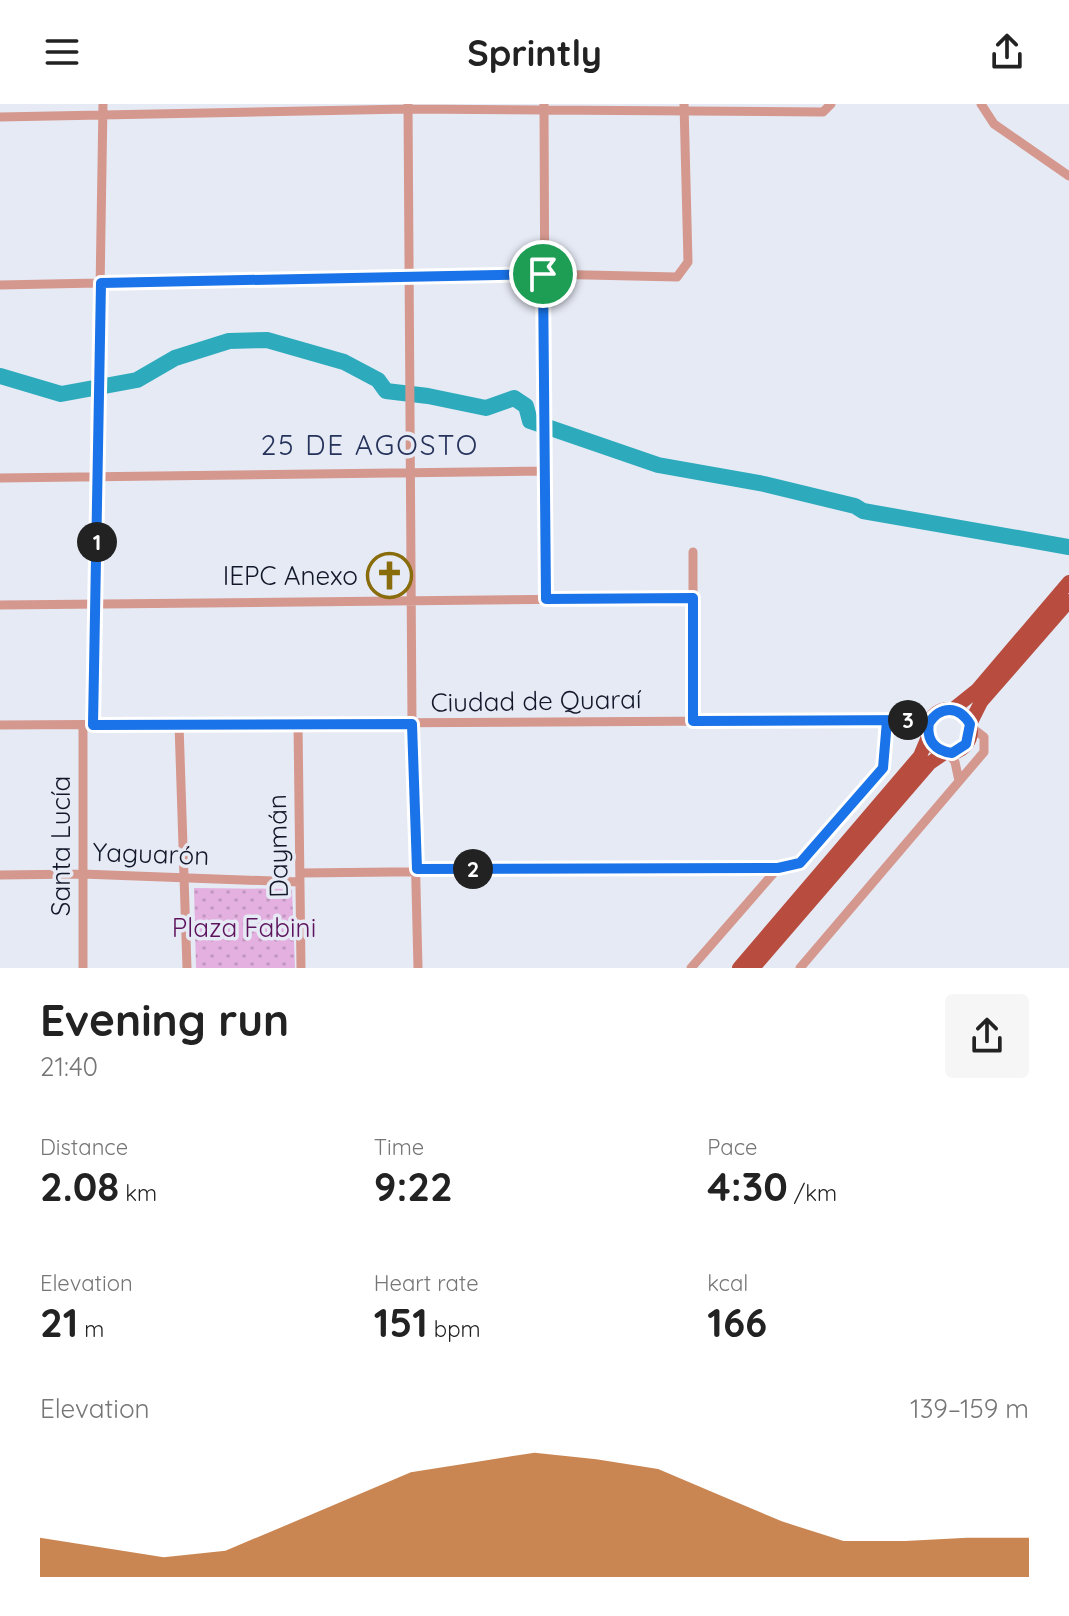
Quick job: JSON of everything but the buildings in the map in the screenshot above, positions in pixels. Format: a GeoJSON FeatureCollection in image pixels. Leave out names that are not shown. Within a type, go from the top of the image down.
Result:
{"type":"FeatureCollection","features":[{"type":"Feature","properties":{"kind":"main road"},"geometry":{"type":"LineString","coordinates":[[952,710],[977,690],[1069,582]]}},
{"type":"Feature","properties":{"kind":"main road"},"geometry":{"type":"LineString","coordinates":[[753,968],[930,763],[966,744],[981,702],[1069,601]]}},
{"type":"Feature","properties":{"kind":"main road"},"geometry":{"type":"LineString","coordinates":[[739,968],[920,756],[929,730],[941,711],[952,710],[964,715],[970,726]]}},
{"type":"Feature","properties":{"kind":"main road"},"geometry":{"type":"LineString","coordinates":[[929,730],[935,747],[947,752]]}},
{"type":"Feature","properties":{"kind":"street"},"geometry":{"type":"LineString","coordinates":[[0,117],[103,109],[408,106],[823,112],[831,104]]}},
{"type":"Feature","properties":{"kind":"street"},"geometry":{"type":"LineString","coordinates":[[982,104],[994,124],[1069,176]]}},
{"type":"Feature","properties":{"kind":"street"},"geometry":{"type":"LineString","coordinates":[[408,106],[408,386],[411,413],[412,724],[418,968]]}},
{"type":"Feature","properties":{"kind":"street"},"geometry":{"type":"LineString","coordinates":[[544,108],[543,471],[546,599]]}},
{"type":"Feature","properties":{"kind":"street"},"geometry":{"type":"LineString","coordinates":[[0,285],[543,274],[677,277],[684,272],[688,262],[684,108]]}},
{"type":"Feature","properties":{"kind":"street","name":"Santa Lucía"},"geometry":{"type":"LineString","coordinates":[[83,968],[82,874],[99,477],[103,109]]}},
{"type":"Feature","properties":{"kind":"street"},"geometry":{"type":"LineString","coordinates":[[0,478],[543,471]]}},
{"type":"Feature","properties":{"kind":"street"},"geometry":{"type":"LineString","coordinates":[[693,552],[693,721]]}},
{"type":"Feature","properties":{"kind":"street"},"geometry":{"type":"LineString","coordinates":[[0,605],[693,598]]}},
{"type":"Feature","properties":{"kind":"street"},"geometry":{"type":"LineString","coordinates":[[691,968],[778,868],[800,863],[883,768],[887,721]]}},
{"type":"Feature","properties":{"kind":"street","name":"Ciudad de Quaraí"},"geometry":{"type":"LineString","coordinates":[[0,725],[887,721],[929,730]]}},
{"type":"Feature","properties":{"kind":"street","name":"Daymán"},"geometry":{"type":"LineString","coordinates":[[298,723],[301,968]]}},
{"type":"Feature","properties":{"kind":"street"},"geometry":{"type":"LineString","coordinates":[[179,724],[187,968]]}},
{"type":"Feature","properties":{"kind":"street"},"geometry":{"type":"LineString","coordinates":[[800,968],[984,752],[986,744],[981,732],[970,726]]}},
{"type":"Feature","properties":{"kind":"street"},"geometry":{"type":"LineString","coordinates":[[947,752],[955,762],[959,781]]}},
{"type":"Feature","properties":{"kind":"street","name":"Yaguarón"},"geometry":{"type":"LineString","coordinates":[[0,875],[300,877],[417,869],[778,868]]}},
{"type":"Feature","properties":{"kind":"green space","name":"Plaza Fabini"},"geometry":{"type":"Polygon","coordinates":[[[194,888],[292,889],[295,968],[196,968],[194,888]]]}},
{"type":"Feature","properties":{"kind":"waterway"},"geometry":{"type":"LineString","coordinates":[[0,376],[61,394],[137,380],[175,358],[229,341],[267,340],[344,362],[378,380],[386,391],[486,408],[514,398],[526,406],[530,421],[658,465],[764,484],[855,506],[863,511],[1069,547]]}},
{"type":"Feature","properties":{"kind":"place","name":"IEPC Anexo"},"geometry":{"type":"Point","coordinates":[389,576]}},
{"type":"Feature","properties":{"kind":"district","name":"25 DE AGOSTO"},"geometry":{"type":"Point","coordinates":[370,445]}},
{"type":"Feature","properties":{"kind":"route"},"geometry":{"type":"LineString","coordinates":[[543,274],[101,283],[93,725],[412,724],[417,869],[778,868],[800,863],[883,768],[887,756],[887,721],[929,723],[936,714],[947,709],[959,711],[970,724],[971,733],[966,744],[952,753],[935,747],[928,737],[929,723],[916,720],[693,721],[693,598],[546,599],[543,274]]}}]}
